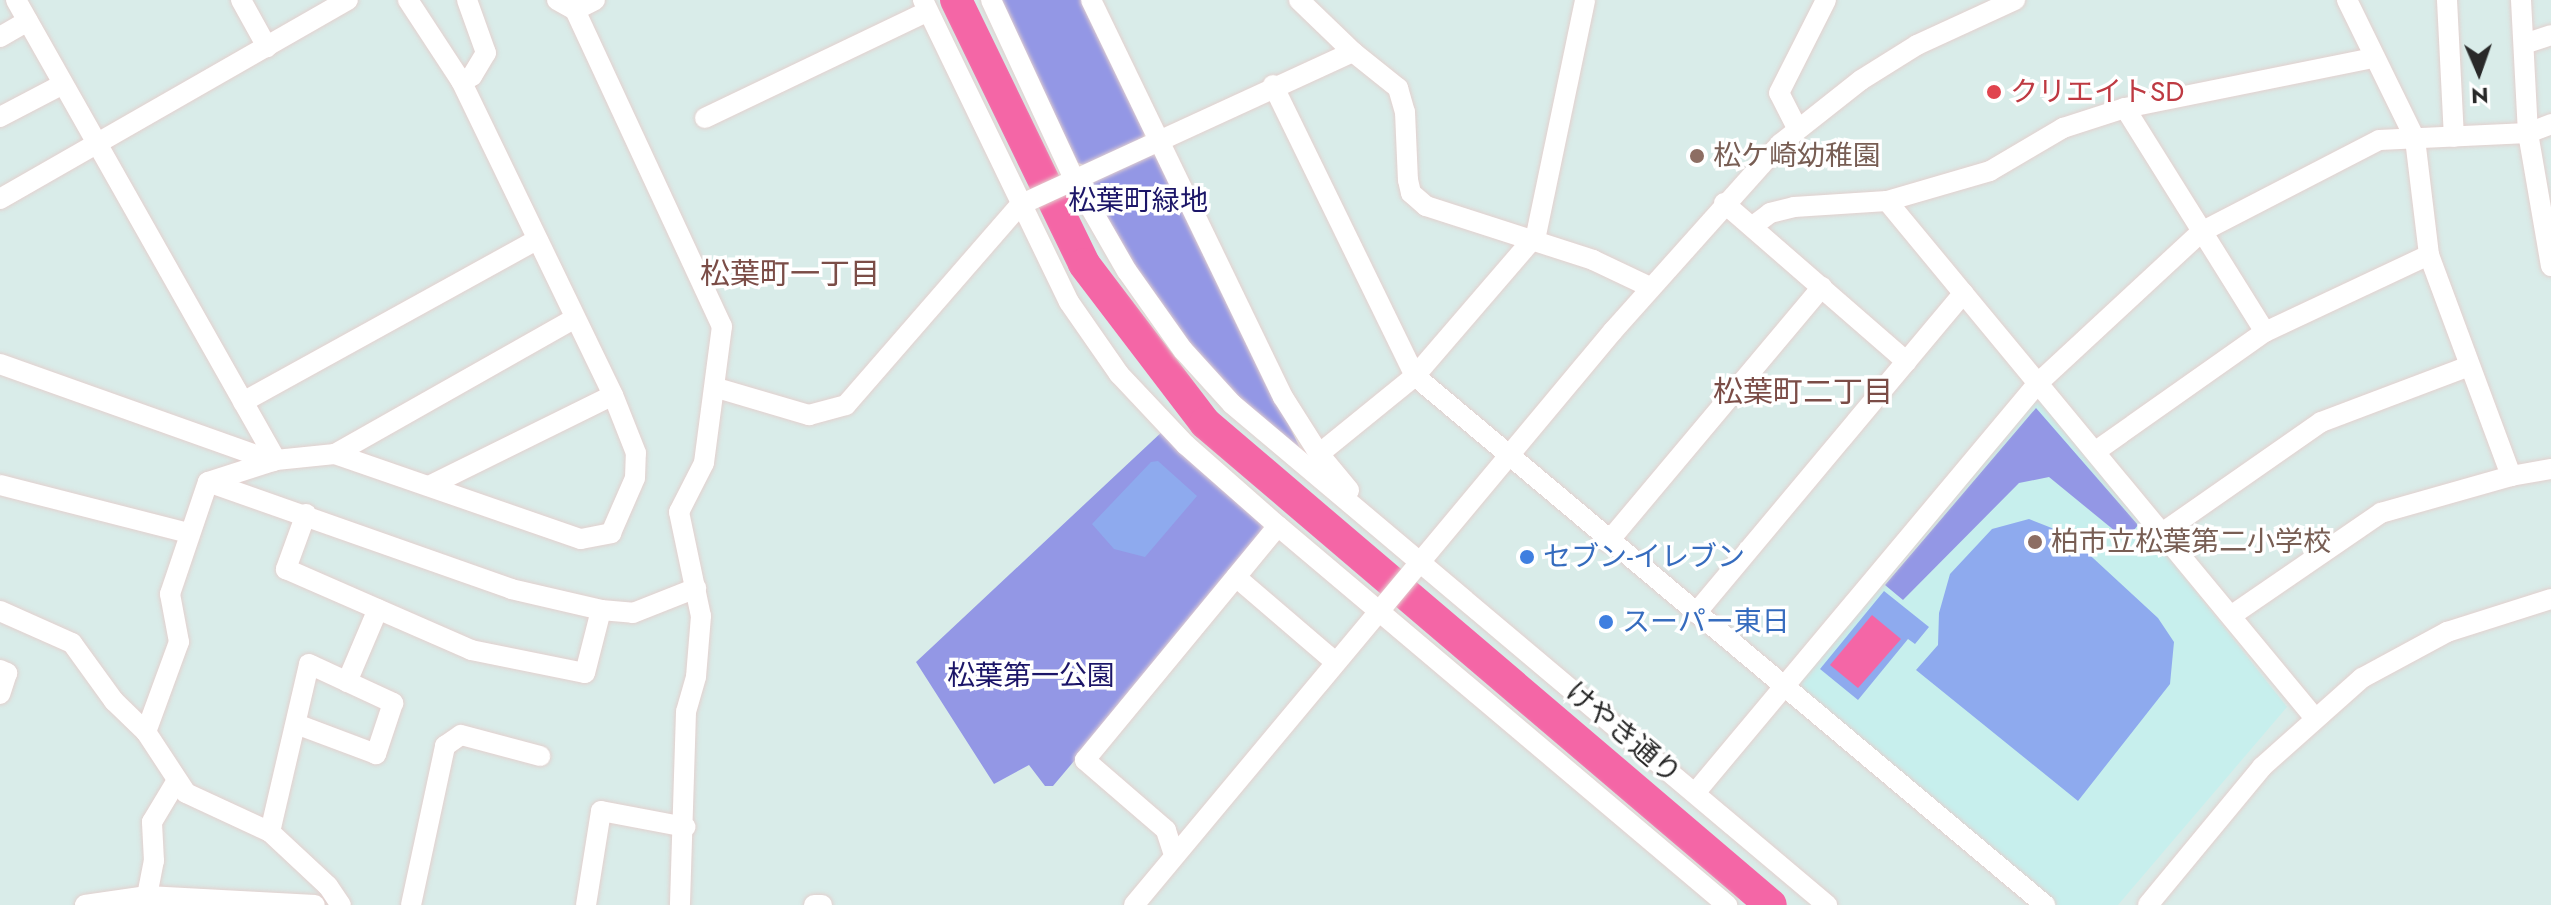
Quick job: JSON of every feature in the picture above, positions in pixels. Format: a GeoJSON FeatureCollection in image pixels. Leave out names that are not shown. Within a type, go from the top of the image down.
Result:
{"type":"FeatureCollection","features":[{"type":"Feature","properties":{"kind":"street"},"geometry":{"type":"LineString","coordinates":[[16,0],[274,460]]}},
{"type":"Feature","properties":{"kind":"street"},"geometry":{"type":"LineString","coordinates":[[241,0],[267,47]]}},
{"type":"Feature","properties":{"kind":"street"},"geometry":{"type":"LineString","coordinates":[[335,454],[581,539],[611,533],[636,466],[613,395],[461,81],[408,0]]}},
{"type":"Feature","properties":{"kind":"street"},"geometry":{"type":"LineString","coordinates":[[461,81],[472,76],[486,53],[467,0]]}},
{"type":"Feature","properties":{"kind":"street"},"geometry":{"type":"LineString","coordinates":[[595,0],[566,5],[715,304],[722,326],[717,388],[704,463],[679,512],[701,616],[696,677],[686,712],[686,827],[680,905]]}},
{"type":"Feature","properties":{"kind":"street"},"geometry":{"type":"LineString","coordinates":[[991,0],[1067,182],[1127,271],[1212,383],[1419,561]]}},
{"type":"Feature","properties":{"kind":"street"},"geometry":{"type":"LineString","coordinates":[[1091,0],[1283,397],[1319,454],[1419,561]]}},
{"type":"Feature","properties":{"kind":"street"},"geometry":{"type":"LineString","coordinates":[[1299,0],[1353,52],[1398,88],[1411,193],[1426,206],[1534,240],[1650,287]]}},
{"type":"Feature","properties":{"kind":"street"},"geometry":{"type":"LineString","coordinates":[[1319,454],[1415,376],[1534,240],[1585,0]]}},
{"type":"Feature","properties":{"kind":"street"},"geometry":{"type":"LineString","coordinates":[[1797,128],[1779,93],[1826,0]]}},
{"type":"Feature","properties":{"kind":"street"},"geometry":{"type":"LineString","coordinates":[[1134,905],[1173,852],[1650,287],[1724,203],[1797,128],[1917,45],[2015,0]]}},
{"type":"Feature","properties":{"kind":"street"},"geometry":{"type":"LineString","coordinates":[[2347,0],[2415,139],[2429,255],[2511,476]]}},
{"type":"Feature","properties":{"kind":"street"},"geometry":{"type":"LineString","coordinates":[[2447,0],[2454,137]]}},
{"type":"Feature","properties":{"kind":"street"},"geometry":{"type":"LineString","coordinates":[[2521,0],[2528,133],[2551,266]]}},
{"type":"Feature","properties":{"kind":"street"},"geometry":{"type":"LineString","coordinates":[[0,199],[345,1]]}},
{"type":"Feature","properties":{"kind":"street"},"geometry":{"type":"LineString","coordinates":[[705,118],[925,6],[1025,203],[1069,302],[1119,374],[1186,445],[1278,526],[1380,607],[1727,905]]}},
{"type":"Feature","properties":{"kind":"street"},"geometry":{"type":"LineString","coordinates":[[0,37],[28,21]]}},
{"type":"Feature","properties":{"kind":"street"},"geometry":{"type":"LineString","coordinates":[[2524,44],[2551,35]]}},
{"type":"Feature","properties":{"kind":"street"},"geometry":{"type":"LineString","coordinates":[[717,388],[809,415],[846,405],[1025,203],[1273,85],[1353,52]]}},
{"type":"Feature","properties":{"kind":"street"},"geometry":{"type":"LineString","coordinates":[[1753,226],[1770,213],[1794,207],[1887,201],[1990,171],[2063,128],[2125,108],[2373,58]]}},
{"type":"Feature","properties":{"kind":"street"},"geometry":{"type":"LineString","coordinates":[[0,117],[63,84]]}},
{"type":"Feature","properties":{"kind":"street"},"geometry":{"type":"LineString","coordinates":[[1273,85],[1415,376],[1608,542],[2045,905]]}},
{"type":"Feature","properties":{"kind":"street"},"geometry":{"type":"LineString","coordinates":[[2125,108],[2265,332]]}},
{"type":"Feature","properties":{"kind":"street"},"geometry":{"type":"LineString","coordinates":[[1695,793],[2038,383],[2201,232],[2379,140],[2528,133],[2551,124]]}},
{"type":"Feature","properties":{"kind":"street"},"geometry":{"type":"LineString","coordinates":[[1887,201],[2313,716]]}},
{"type":"Feature","properties":{"kind":"street"},"geometry":{"type":"LineString","coordinates":[[1724,203],[1907,362]]}},
{"type":"Feature","properties":{"kind":"street"},"geometry":{"type":"LineString","coordinates":[[243,402],[537,240]]}},
{"type":"Feature","properties":{"kind":"street"},"geometry":{"type":"LineString","coordinates":[[2096,451],[2265,332],[2429,255]]}},
{"type":"Feature","properties":{"kind":"street"},"geometry":{"type":"LineString","coordinates":[[1608,542],[1822,287]]}},
{"type":"Feature","properties":{"kind":"street"},"geometry":{"type":"LineString","coordinates":[[1696,613],[1964,293]]}},
{"type":"Feature","properties":{"kind":"street"},"geometry":{"type":"LineString","coordinates":[[208,482],[274,460],[335,454],[575,318]]}},
{"type":"Feature","properties":{"kind":"street"},"geometry":{"type":"LineString","coordinates":[[0,364],[274,460]]}},
{"type":"Feature","properties":{"kind":"street"},"geometry":{"type":"LineString","coordinates":[[2162,533],[2321,422],[2469,366]]}},
{"type":"Feature","properties":{"kind":"street"},"geometry":{"type":"LineString","coordinates":[[429,486],[613,395]]}},
{"type":"Feature","properties":{"kind":"street"},"geometry":{"type":"LineString","coordinates":[[2232,615],[2381,513],[2511,476],[2551,469]]}},
{"type":"Feature","properties":{"kind":"street"},"geometry":{"type":"LineString","coordinates":[[208,482],[306,514],[511,589],[601,610],[633,613],[696,588]]}},
{"type":"Feature","properties":{"kind":"street"},"geometry":{"type":"LineString","coordinates":[[146,732],[179,642],[170,594],[188,533],[208,482]]}},
{"type":"Feature","properties":{"kind":"street"},"geometry":{"type":"LineString","coordinates":[[1,489],[188,533]]}},
{"type":"Feature","properties":{"kind":"street"},"geometry":{"type":"LineString","coordinates":[[306,514],[286,569],[471,650],[585,673],[601,610]]}},
{"type":"Feature","properties":{"kind":"street"},"geometry":{"type":"LineString","coordinates":[[1173,852],[1166,830],[1085,760],[1278,526]]}},
{"type":"Feature","properties":{"kind":"street","name":"けやき通り"},"geometry":{"type":"LineString","coordinates":[[1419,561],[1827,905]]}},
{"type":"Feature","properties":{"kind":"street"},"geometry":{"type":"LineString","coordinates":[[1236,577],[1334,661]]}},
{"type":"Feature","properties":{"kind":"street"},"geometry":{"type":"LineString","coordinates":[[2148,905],[2262,767],[2313,716],[2362,678],[2414,648],[2496,613],[2551,599]]}},
{"type":"Feature","properties":{"kind":"street"},"geometry":{"type":"LineString","coordinates":[[347,682],[378,609]]}},
{"type":"Feature","properties":{"kind":"street"},"geometry":{"type":"LineString","coordinates":[[0,611],[72,643],[114,701],[146,732],[176,782],[201,801],[270,832],[328,886],[341,905]]}},
{"type":"Feature","properties":{"kind":"street"},"geometry":{"type":"LineString","coordinates":[[270,832],[309,664],[393,703],[376,754],[296,724]]}},
{"type":"Feature","properties":{"kind":"street"},"geometry":{"type":"LineString","coordinates":[[0,670],[7,673],[0,694]]}},
{"type":"Feature","properties":{"kind":"street"},"geometry":{"type":"LineString","coordinates":[[411,905],[445,746],[461,735],[540,756]]}},
{"type":"Feature","properties":{"kind":"street"},"geometry":{"type":"LineString","coordinates":[[147,896],[154,861],[152,822],[176,782]]}},
{"type":"Feature","properties":{"kind":"street"},"geometry":{"type":"LineString","coordinates":[[586,905],[601,811],[686,827]]}},
{"type":"Feature","properties":{"kind":"street"},"geometry":{"type":"LineString","coordinates":[[85,905],[147,896],[168,900],[315,905]]}},
{"type":"Feature","properties":{"kind":"street"},"geometry":{"type":"LineString","coordinates":[[814,905],[822,905]]}},
{"type":"Feature","properties":{"kind":"shaded area","name":"柏市立松葉第二小学校"},"geometry":{"type":"Polygon","coordinates":[[[2042,398],[2287,707],[2118,905],[2055,905],[1796,685],[2032,399],[2042,398]]]}},
{"type":"Feature","properties":{"kind":"shaded area"},"geometry":{"type":"Polygon","coordinates":[[[1158,461],[1197,496],[1145,557],[1114,549],[1092,524],[1151,462],[1158,461]]]}},
{"type":"Feature","properties":{"kind":"shaded area"},"geometry":{"type":"Polygon","coordinates":[[[2029,519],[2067,534],[2158,618],[2174,642],[2170,684],[2078,801],[1916,670],[1938,645],[1939,613],[1950,574],[1992,529],[2029,519]]]}},
{"type":"Feature","properties":{"kind":"shaded area"},"geometry":{"type":"Polygon","coordinates":[[[1884,591],[1929,627],[1915,644],[1908,639],[1858,700],[1820,669],[1884,591]]]}},
{"type":"Feature","properties":{"kind":"shaded area"},"geometry":{"type":"Polygon","coordinates":[[[1872,615],[1901,639],[1858,688],[1830,665],[1872,615]]]}},
{"type":"Feature","properties":{"kind":"green space","name":"松葉町緑地"},"geometry":{"type":"Polygon","coordinates":[[[1000,0],[1082,0],[1146,131],[1143,138],[1084,165],[1078,163],[1000,0]]]}},
{"type":"Feature","properties":{"kind":"green space","name":"松葉町緑地"},"geometry":{"type":"Polygon","coordinates":[[[1150,153],[1158,155],[1301,450],[1275,435],[1188,344],[1133,268],[1089,188],[1092,180],[1150,153]]]}},
{"type":"Feature","properties":{"kind":"green space"},"geometry":{"type":"Polygon","coordinates":[[[2036,408],[2138,525],[2126,540],[2049,477],[2019,483],[1903,600],[1885,585],[2036,408]]]}},
{"type":"Feature","properties":{"kind":"green space","name":"松葉第一公園"},"geometry":{"type":"Polygon","coordinates":[[[1165,429],[1271,527],[1053,786],[1045,786],[1029,765],[994,784],[916,662],[1165,429]]]}},
{"type":"Feature","properties":{"kind":"waterway"},"geometry":{"type":"LineString","coordinates":[[956,0],[1084,264],[1205,423],[1771,905]]}},
{"type":"Feature","properties":{"kind":"place","name":"クリエイトSD"},"geometry":{"type":"Point","coordinates":[1994,92]}},
{"type":"Feature","properties":{"kind":"place","name":"松ケ崎幼稚園"},"geometry":{"type":"Point","coordinates":[1697,156]}},
{"type":"Feature","properties":{"kind":"place","name":"柏市立松葉第二小学校"},"geometry":{"type":"Point","coordinates":[2035,542]}},
{"type":"Feature","properties":{"kind":"place","name":"セブン-イレブン"},"geometry":{"type":"Point","coordinates":[1527,557]}},
{"type":"Feature","properties":{"kind":"place","name":"スーパー東日"},"geometry":{"type":"Point","coordinates":[1606,622]}},
{"type":"Feature","properties":{"kind":"district","name":"松葉町一丁目"},"geometry":{"type":"Point","coordinates":[790,274]}},
{"type":"Feature","properties":{"kind":"district","name":"松葉町二丁目"},"geometry":{"type":"Point","coordinates":[1803,392]}}]}
